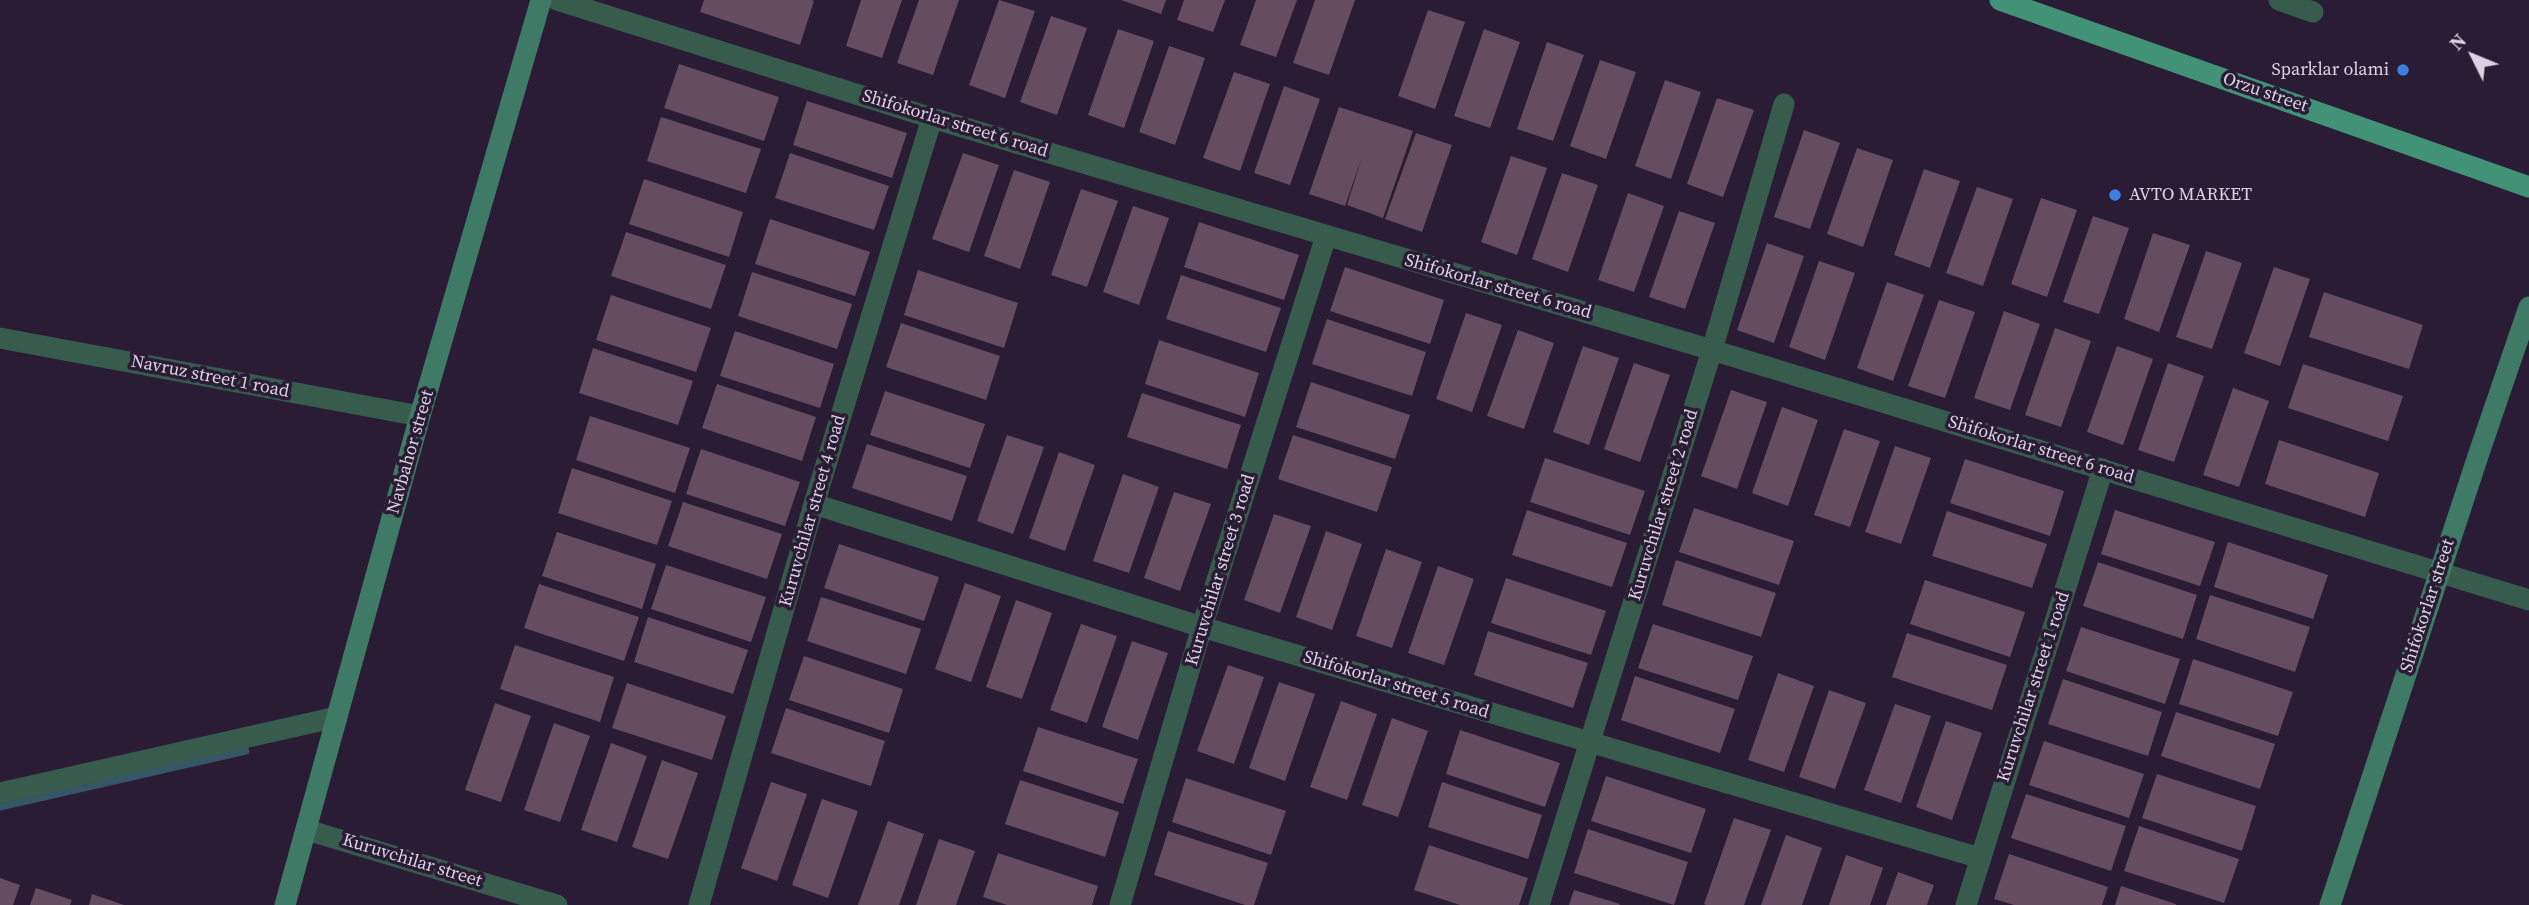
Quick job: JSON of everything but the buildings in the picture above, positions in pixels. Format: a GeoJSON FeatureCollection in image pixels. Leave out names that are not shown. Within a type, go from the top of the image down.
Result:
{"type":"FeatureCollection","features":[{"type":"Feature","properties":{"kind":"main road","name":"Navbahor street"},"geometry":{"type":"LineString","coordinates":[[285,905],[420,416],[541,0]]}},
{"type":"Feature","properties":{"kind":"main road","name":"Orzu street"},"geometry":{"type":"LineString","coordinates":[[2000,0],[2529,187]]}},
{"type":"Feature","properties":{"kind":"main road","name":"Shifokorlar street"},"geometry":{"type":"LineString","coordinates":[[2330,905],[2529,307]]}},
{"type":"Feature","properties":{"kind":"street","name":"Shifokorlar street 6 road"},"geometry":{"type":"LineString","coordinates":[[557,0],[932,118],[1712,349],[2529,600]]}},
{"type":"Feature","properties":{"kind":"street"},"geometry":{"type":"LineString","coordinates":[[2279,0],[2313,12]]}},
{"type":"Feature","properties":{"kind":"street","name":"Kuruvchilar street 2 road"},"geometry":{"type":"LineString","coordinates":[[1539,905],[1712,349],[1784,104]]}},
{"type":"Feature","properties":{"kind":"street","name":"Kuruvchilar street 4 road"},"geometry":{"type":"LineString","coordinates":[[699,905],[814,504],[932,118]]}},
{"type":"Feature","properties":{"kind":"street","name":"Kuruvchilar street 3 road"},"geometry":{"type":"LineString","coordinates":[[1120,905],[1202,627],[1326,236]]}},
{"type":"Feature","properties":{"kind":"street","name":"Navruz street 1 road"},"geometry":{"type":"LineString","coordinates":[[0,338],[420,416]]}},
{"type":"Feature","properties":{"kind":"street","name":"Kuruvchilar street 1 road"},"geometry":{"type":"LineString","coordinates":[[1966,905],[2103,469]]}},
{"type":"Feature","properties":{"kind":"street","name":"Shifokorlar street 5 road"},"geometry":{"type":"LineString","coordinates":[[814,504],[1202,627],[1980,858]]}},
{"type":"Feature","properties":{"kind":"street"},"geometry":{"type":"LineString","coordinates":[[0,793],[337,717]]}},
{"type":"Feature","properties":{"kind":"street","name":"Kuruvchilar street"},"geometry":{"type":"LineString","coordinates":[[307,830],[557,905]]}},
{"type":"Feature","properties":{"kind":"waterway"},"geometry":{"type":"LineString","coordinates":[[0,807],[246,751]]}},
{"type":"Feature","properties":{"kind":"place","name":"Sparklar olami"},"geometry":{"type":"Point","coordinates":[2403,70]}},
{"type":"Feature","properties":{"kind":"place","name":"AVTO MARKET"},"geometry":{"type":"Point","coordinates":[2115,195]}}]}
